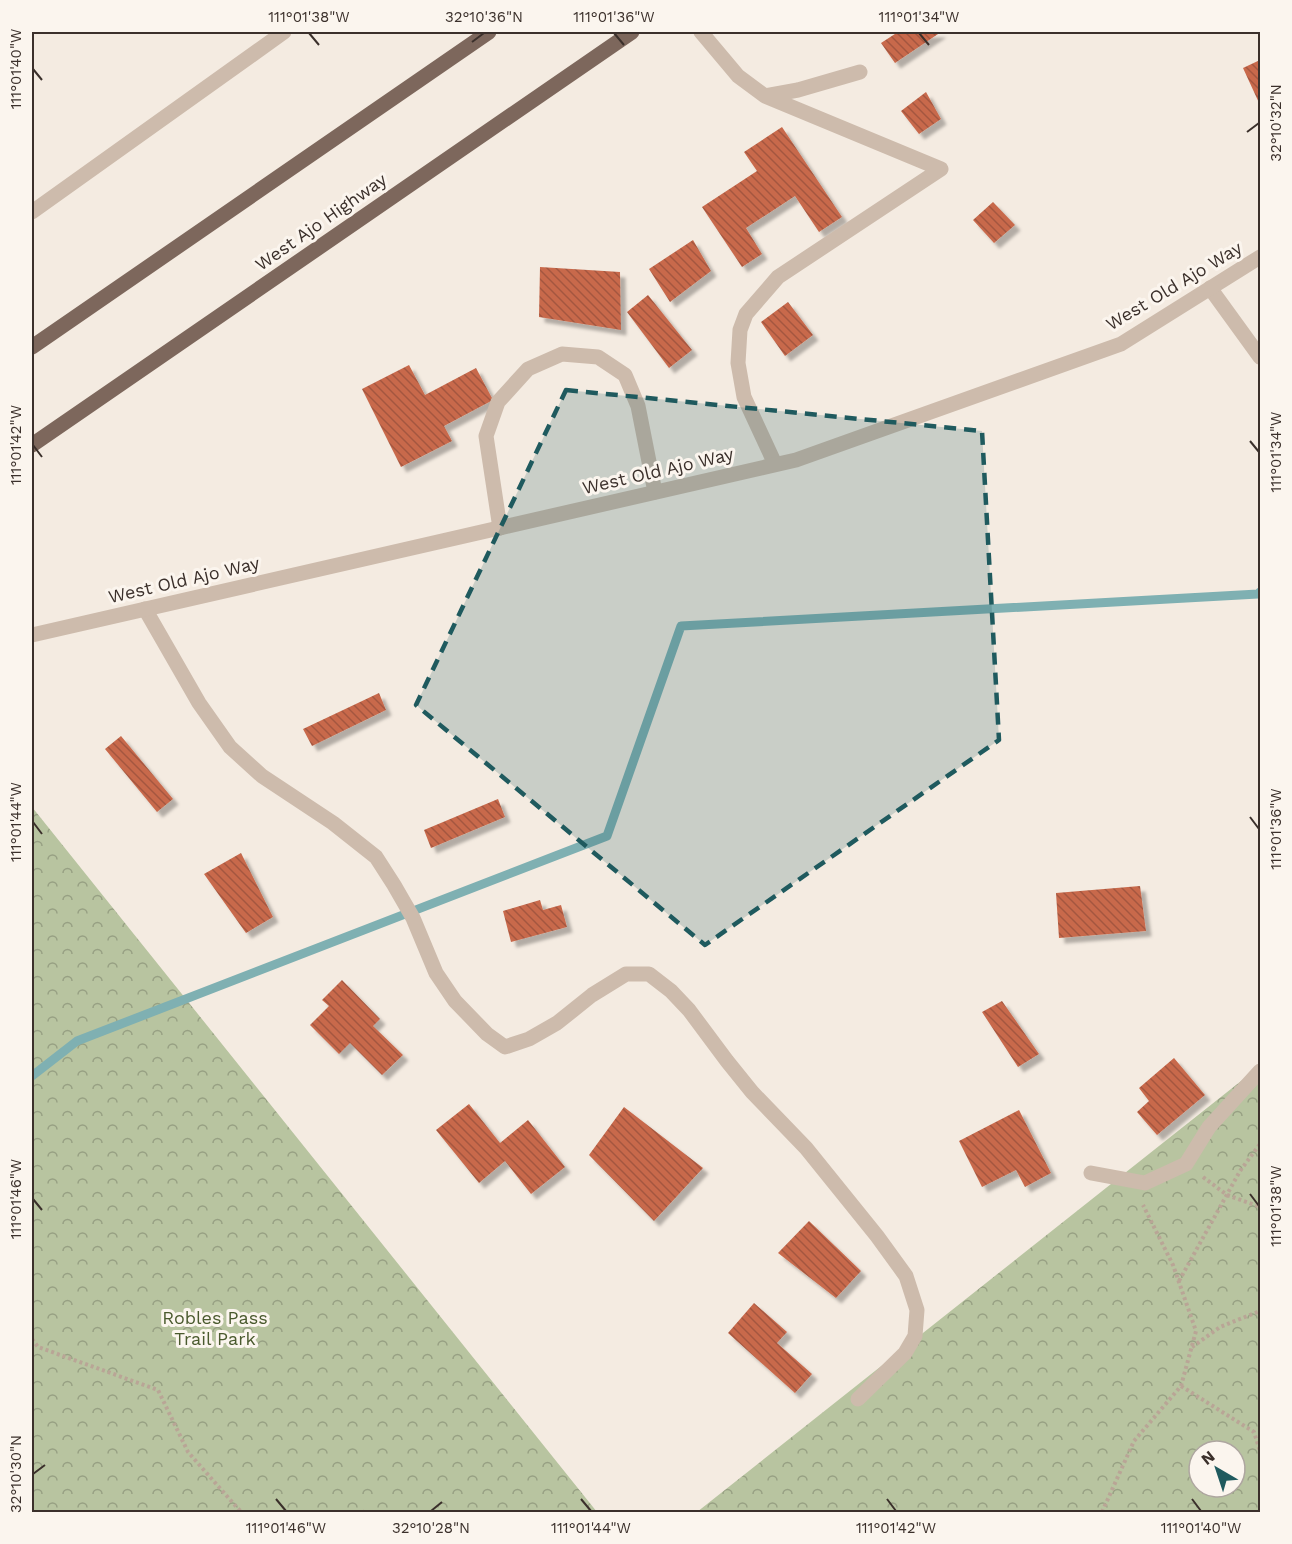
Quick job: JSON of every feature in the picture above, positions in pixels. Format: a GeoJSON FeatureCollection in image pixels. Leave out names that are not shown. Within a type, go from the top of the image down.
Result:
{"type":"FeatureCollection","features":[{"type":"Feature","properties":{"kind":"main road"},"geometry":{"type":"LineString","coordinates":[[32,348],[489,32]]}},
{"type":"Feature","properties":{"kind":"main road","name":"West Ajo Highway"},"geometry":{"type":"LineString","coordinates":[[32,444],[632,32]]}},
{"type":"Feature","properties":{"kind":"street"},"geometry":{"type":"LineString","coordinates":[[32,212],[284,32]]}},
{"type":"Feature","properties":{"kind":"street"},"geometry":{"type":"LineString","coordinates":[[701,32],[738,76],[765,96],[941,169],[778,277],[746,314],[740,330],[738,363],[744,397],[775,464]]}},
{"type":"Feature","properties":{"kind":"street"},"geometry":{"type":"LineString","coordinates":[[765,96],[798,90],[860,72]]}},
{"type":"Feature","properties":{"kind":"street","name":"West Old Ajo Way"},"geometry":{"type":"LineString","coordinates":[[32,635],[796,460],[1120,344],[1260,257]]}},
{"type":"Feature","properties":{"kind":"street"},"geometry":{"type":"LineString","coordinates":[[1210,288],[1260,357]]}},
{"type":"Feature","properties":{"kind":"street"},"geometry":{"type":"LineString","coordinates":[[500,528],[486,436],[498,402],[528,369],[562,354],[598,357],[625,375],[638,406],[655,492]]}},
{"type":"Feature","properties":{"kind":"street"},"geometry":{"type":"LineString","coordinates":[[145,609],[199,703],[230,747],[262,776],[333,823],[376,857],[413,918],[436,973],[455,1001],[487,1034],[505,1047],[529,1039],[557,1023],[592,995],[626,974],[650,974],[689,1010],[752,1092],[806,1148],[906,1276],[917,1310],[915,1336],[905,1353],[858,1399]]}},
{"type":"Feature","properties":{"kind":"street"},"geometry":{"type":"LineString","coordinates":[[1091,1173],[1145,1183],[1186,1164],[1209,1127],[1260,1071]]}},
{"type":"Feature","properties":{"kind":"path"},"geometry":{"type":"LineString","coordinates":[[1179,1282],[1240,1171],[1260,1144]]}},
{"type":"Feature","properties":{"kind":"path"},"geometry":{"type":"LineString","coordinates":[[1186,1164],[1227,1195],[1260,1206]]}},
{"type":"Feature","properties":{"kind":"path"},"geometry":{"type":"LineString","coordinates":[[1102,1512],[1134,1441],[1181,1386],[1196,1331],[1173,1265],[1130,1181]]}},
{"type":"Feature","properties":{"kind":"path"},"geometry":{"type":"LineString","coordinates":[[1191,1347],[1220,1327],[1260,1311]]}},
{"type":"Feature","properties":{"kind":"path"},"geometry":{"type":"LineString","coordinates":[[32,1339],[38,1347],[158,1390],[188,1452],[241,1512]]}},
{"type":"Feature","properties":{"kind":"path"},"geometry":{"type":"LineString","coordinates":[[1181,1386],[1254,1432],[1260,1451]]}},
{"type":"Feature","properties":{"kind":"highlighted area"},"geometry":{"type":"Polygon","coordinates":[[[566,390],[982,431],[999,740],[705,945],[416,705],[566,390]]]}},
{"type":"Feature","properties":{"kind":"green space","name":"Robles Pass Trail Park"},"geometry":{"type":"Polygon","coordinates":[[[32,807],[597,1512],[32,1512],[32,807]]]}},
{"type":"Feature","properties":{"kind":"green space"},"geometry":{"type":"Polygon","coordinates":[[[1260,1066],[1260,1512],[697,1512],[1260,1066]]]}},
{"type":"Feature","properties":{"kind":"building"},"geometry":{"type":"Polygon","coordinates":[[[898,32],[941,32],[895,63],[881,43],[898,32]]]}},
{"type":"Feature","properties":{"kind":"building"},"geometry":{"type":"Polygon","coordinates":[[[1260,60],[1260,105],[1243,68],[1260,60]]]}},
{"type":"Feature","properties":{"kind":"building"},"geometry":{"type":"Polygon","coordinates":[[[926,92],[941,119],[919,134],[901,111],[926,92]]]}},
{"type":"Feature","properties":{"kind":"building"},"geometry":{"type":"Polygon","coordinates":[[[782,127],[842,217],[819,232],[795,196],[746,228],[762,254],[742,267],[702,207],[757,171],[744,152],[782,127]]]}},
{"type":"Feature","properties":{"kind":"building"},"geometry":{"type":"Polygon","coordinates":[[[993,202],[1015,225],[994,243],[973,220],[993,202]]]}},
{"type":"Feature","properties":{"kind":"building"},"geometry":{"type":"Polygon","coordinates":[[[693,240],[711,271],[670,302],[649,269],[693,240]]]}},
{"type":"Feature","properties":{"kind":"building"},"geometry":{"type":"Polygon","coordinates":[[[540,267],[620,272],[621,330],[539,317],[540,267]]]}},
{"type":"Feature","properties":{"kind":"building"},"geometry":{"type":"Polygon","coordinates":[[[648,295],[692,350],[669,368],[627,312],[648,295]]]}},
{"type":"Feature","properties":{"kind":"building"},"geometry":{"type":"Polygon","coordinates":[[[788,302],[813,335],[785,356],[761,322],[788,302]]]}},
{"type":"Feature","properties":{"kind":"building"},"geometry":{"type":"Polygon","coordinates":[[[409,365],[425,395],[476,368],[493,400],[444,426],[452,441],[401,467],[362,389],[409,365]]]}},
{"type":"Feature","properties":{"kind":"building"},"geometry":{"type":"Polygon","coordinates":[[[379,693],[386,710],[312,746],[303,729],[379,693]]]}},
{"type":"Feature","properties":{"kind":"building"},"geometry":{"type":"Polygon","coordinates":[[[121,736],[173,799],[157,812],[105,749],[121,736]]]}},
{"type":"Feature","properties":{"kind":"building"},"geometry":{"type":"Polygon","coordinates":[[[498,799],[505,817],[431,848],[424,830],[498,799]]]}},
{"type":"Feature","properties":{"kind":"building"},"geometry":{"type":"Polygon","coordinates":[[[241,853],[273,917],[246,933],[204,874],[241,853]]]}},
{"type":"Feature","properties":{"kind":"building"},"geometry":{"type":"Polygon","coordinates":[[[1140,886],[1146,931],[1059,938],[1056,893],[1140,886]]]}},
{"type":"Feature","properties":{"kind":"building"},"geometry":{"type":"Polygon","coordinates":[[[540,900],[543,910],[561,905],[567,927],[511,942],[503,911],[540,900]]]}},
{"type":"Feature","properties":{"kind":"building"},"geometry":{"type":"Polygon","coordinates":[[[342,980],[380,1019],[373,1026],[403,1055],[382,1075],[350,1043],[339,1054],[310,1025],[329,1006],[322,1000],[342,980]]]}},
{"type":"Feature","properties":{"kind":"building"},"geometry":{"type":"Polygon","coordinates":[[[1002,1001],[1039,1054],[1018,1067],[982,1012],[1002,1001]]]}},
{"type":"Feature","properties":{"kind":"building"},"geometry":{"type":"Polygon","coordinates":[[[1174,1058],[1205,1095],[1157,1135],[1137,1112],[1149,1101],[1139,1088],[1174,1058]]]}},
{"type":"Feature","properties":{"kind":"building"},"geometry":{"type":"Polygon","coordinates":[[[469,1104],[500,1143],[528,1120],[565,1167],[531,1194],[505,1161],[479,1183],[436,1130],[469,1104]]]}},
{"type":"Feature","properties":{"kind":"building"},"geometry":{"type":"Polygon","coordinates":[[[624,1107],[703,1168],[654,1221],[589,1155],[624,1107]]]}},
{"type":"Feature","properties":{"kind":"building"},"geometry":{"type":"Polygon","coordinates":[[[1019,1110],[1051,1173],[1025,1187],[1016,1170],[982,1187],[959,1141],[1019,1110]]]}},
{"type":"Feature","properties":{"kind":"building"},"geometry":{"type":"Polygon","coordinates":[[[809,1221],[861,1271],[836,1298],[778,1253],[809,1221]]]}},
{"type":"Feature","properties":{"kind":"building"},"geometry":{"type":"Polygon","coordinates":[[[754,1303],[787,1332],[777,1343],[812,1374],[795,1393],[728,1333],[754,1303]]]}},
{"type":"Feature","properties":{"kind":"waterway"},"geometry":{"type":"LineString","coordinates":[[32,1076],[77,1041],[607,836],[681,626],[1258,594],[1260,592]]}}]}
